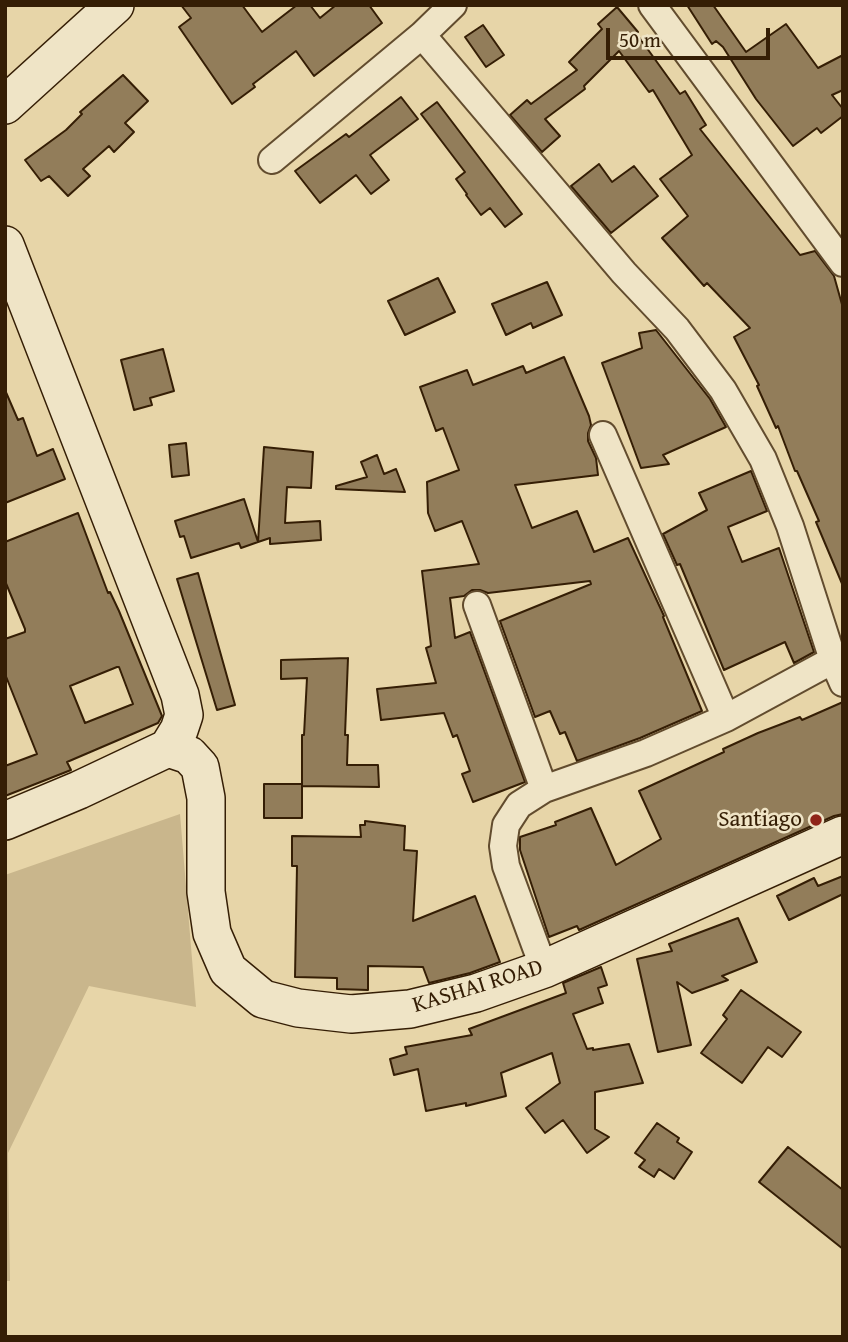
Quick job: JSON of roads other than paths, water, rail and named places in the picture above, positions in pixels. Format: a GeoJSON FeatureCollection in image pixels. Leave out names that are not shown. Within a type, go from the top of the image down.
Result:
{"type":"FeatureCollection","features":[{"type":"Feature","properties":{"kind":"street"},"geometry":{"type":"LineString","coordinates":[[5,105],[115,5]]}},
{"type":"Feature","properties":{"kind":"street"},"geometry":{"type":"LineString","coordinates":[[272,160],[422,35],[453,5]]}},
{"type":"Feature","properties":{"kind":"street"},"geometry":{"type":"LineString","coordinates":[[652,5],[843,262]]}},
{"type":"Feature","properties":{"kind":"street"},"geometry":{"type":"LineString","coordinates":[[422,35],[624,273],[677,329],[723,390],[763,459],[790,526],[838,671],[646,753],[544,789],[519,804],[506,825],[503,846],[506,866],[544,969]]}},
{"type":"Feature","properties":{"kind":"street"},"geometry":{"type":"LineString","coordinates":[[5,245],[180,695],[184,715],[168,748],[5,821]]}},
{"type":"Feature","properties":{"kind":"street"},"geometry":{"type":"LineString","coordinates":[[603,435],[726,718]]}},
{"type":"Feature","properties":{"kind":"street"},"geometry":{"type":"LineString","coordinates":[[477,605],[544,789]]}},
{"type":"Feature","properties":{"kind":"street","name":"KASHAI ROAD"},"geometry":{"type":"LineString","coordinates":[[168,748],[189,755],[200,766],[206,798],[206,892],[212,933],[228,970],[263,999],[298,1008],[351,1014],[410,1009],[476,993],[544,969],[843,835]]}},
{"type":"Feature","properties":{"kind":"place","name":"Santiago"},"geometry":{"type":"Point","coordinates":[816,820]}}]}
